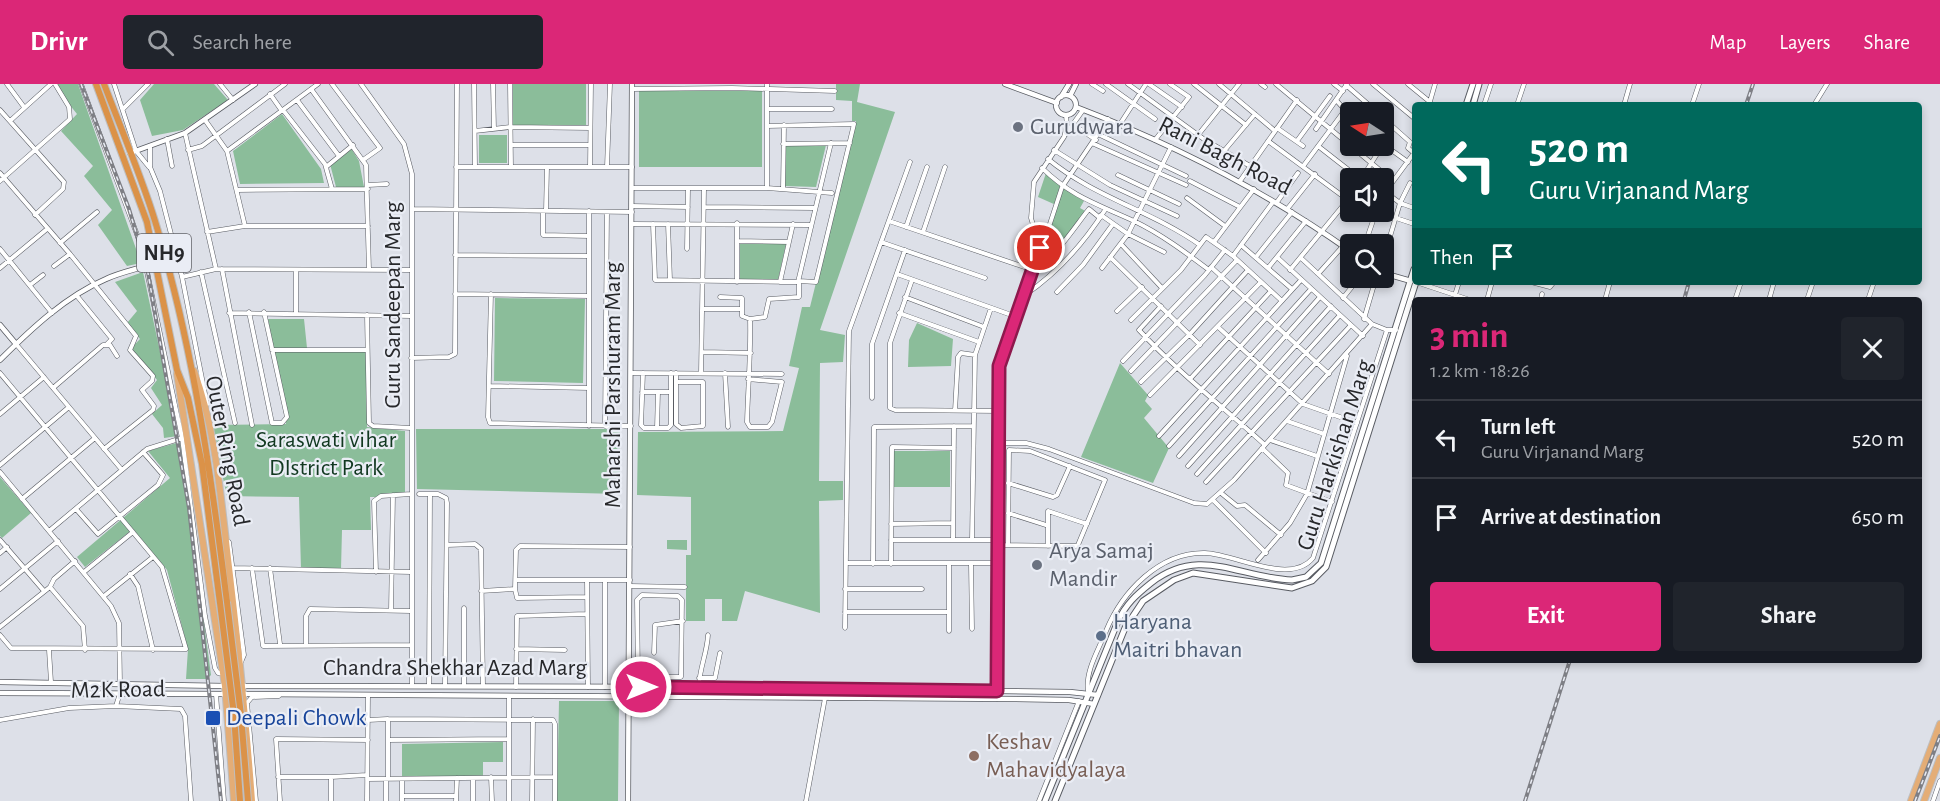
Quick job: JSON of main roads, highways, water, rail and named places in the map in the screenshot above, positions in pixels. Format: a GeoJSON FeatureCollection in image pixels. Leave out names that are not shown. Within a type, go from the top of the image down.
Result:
{"type":"FeatureCollection","features":[{"type":"Feature","properties":{"kind":"highway","name":"Outer Ring Road"},"geometry":{"type":"LineString","coordinates":[[96,84],[147,222],[177,370]]}},
{"type":"Feature","properties":{"kind":"highway","name":"Outer Ring Road"},"geometry":{"type":"LineString","coordinates":[[104,84],[133,152],[155,220],[188,356]]}},
{"type":"Feature","properties":{"kind":"highway","name":"NH9"},"geometry":{"type":"LineString","coordinates":[[188,356],[213,489],[252,801]]}},
{"type":"Feature","properties":{"kind":"highway"},"geometry":{"type":"LineString","coordinates":[[177,370],[188,399],[204,478],[234,716],[240,801]]}},
{"type":"Feature","properties":{"kind":"main road"},"geometry":{"type":"LineString","coordinates":[[1467,102],[1473,84]]}},
{"type":"Feature","properties":{"kind":"main road"},"geometry":{"type":"LineString","coordinates":[[1474,102],[1479,84]]}},
{"type":"Feature","properties":{"kind":"main road","name":"Guru Harkishan Marg"},"geometry":{"type":"LineString","coordinates":[[1045,801],[1082,702],[1089,693],[1126,606],[1166,573],[1201,563],[1292,580],[1310,574],[1321,563],[1413,285]]}},
{"type":"Feature","properties":{"kind":"main road","name":"Guru Harkishan Marg"},"geometry":{"type":"LineString","coordinates":[[1055,801],[1132,614],[1143,601],[1174,580],[1193,573],[1207,573],[1292,588],[1306,585],[1322,572],[1330,558],[1398,330]]}},
{"type":"Feature","properties":{"kind":"main road","name":"Outer Ring Road"},"geometry":{"type":"LineString","coordinates":[[188,356],[200,388],[210,429],[221,501],[243,686],[252,801]]}},
{"type":"Feature","properties":{"kind":"main road","name":"Outer Ring Road"},"geometry":{"type":"LineString","coordinates":[[177,370],[185,437],[225,686],[234,801]]}},
{"type":"Feature","properties":{"kind":"main road"},"geometry":{"type":"LineString","coordinates":[[219,644],[226,637],[237,641]]}},
{"type":"Feature","properties":{"kind":"main road"},"geometry":{"type":"LineString","coordinates":[[1911,801],[1940,724]]}},
{"type":"Feature","properties":{"kind":"main road"},"geometry":{"type":"LineString","coordinates":[[1924,801],[1940,758]]}},
{"type":"Feature","properties":{"kind":"main road"},"geometry":{"type":"LineString","coordinates":[[233,784],[251,783]]}},
{"type":"Feature","properties":{"kind":"railway"},"geometry":{"type":"LineString","coordinates":[[81,84],[129,209],[148,273],[189,508],[221,801]]}},
{"type":"Feature","properties":{"kind":"railway"},"geometry":{"type":"LineString","coordinates":[[1747,102],[1753,84]]}},
{"type":"Feature","properties":{"kind":"railway"},"geometry":{"type":"LineString","coordinates":[[1685,297],[1688,285]]}},
{"type":"Feature","properties":{"kind":"railway"},"geometry":{"type":"LineString","coordinates":[[1525,801],[1569,663]]}},
{"type":"Feature","properties":{"kind":"railway"},"geometry":{"type":"LineString","coordinates":[[1915,801],[1940,736]]}},
{"type":"Feature","properties":{"kind":"place","name":"Gurudwara"},"geometry":{"type":"Point","coordinates":[1018,127]}},
{"type":"Feature","properties":{"kind":"place","name":"Arya Samaj Mandir"},"geometry":{"type":"Point","coordinates":[1037,565]}},
{"type":"Feature","properties":{"kind":"place","name":"Haryana Maitri bhavan"},"geometry":{"type":"Point","coordinates":[1101,636]}},
{"type":"Feature","properties":{"kind":"place","name":"Deepali Chowk"},"geometry":{"type":"Point","coordinates":[213,718]}},
{"type":"Feature","properties":{"kind":"place","name":"Keshav Mahavidyalaya"},"geometry":{"type":"Point","coordinates":[974,756]}},
{"type":"Feature","properties":{"kind":"park label","name":"Saraswati vihar DIstrict Park"},"geometry":{"type":"Point","coordinates":[326,454]}}]}
